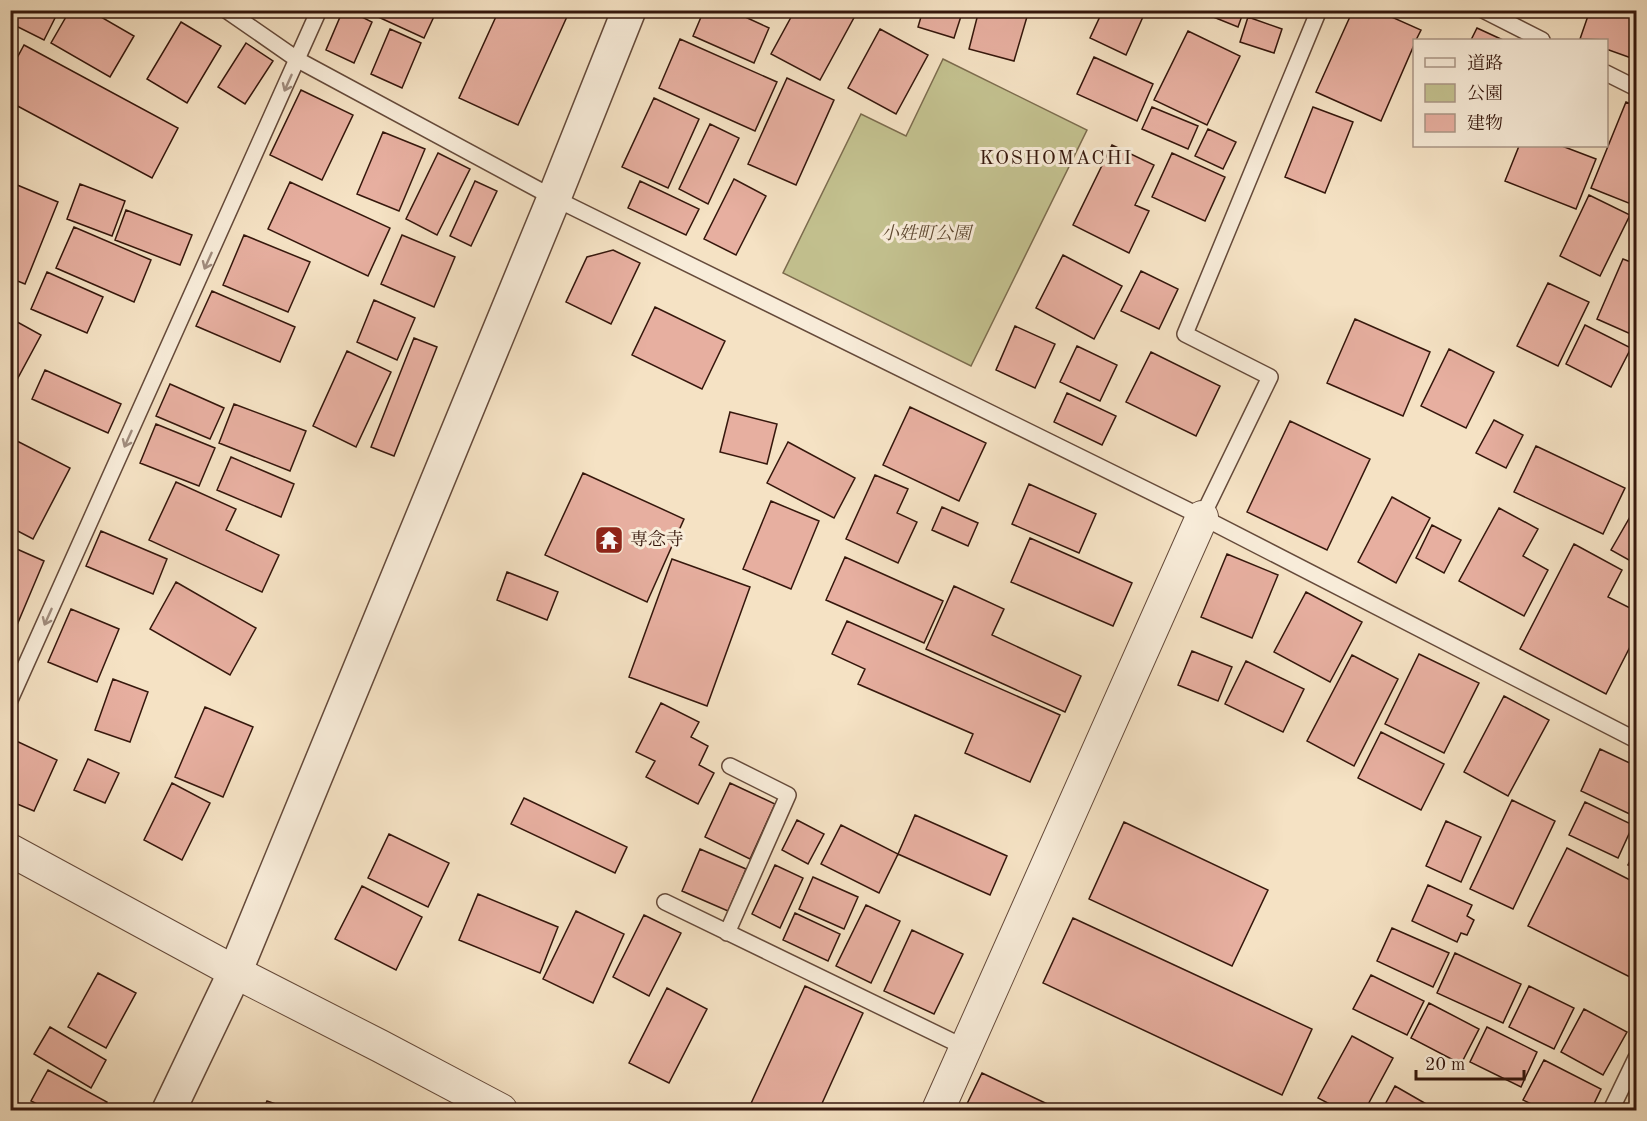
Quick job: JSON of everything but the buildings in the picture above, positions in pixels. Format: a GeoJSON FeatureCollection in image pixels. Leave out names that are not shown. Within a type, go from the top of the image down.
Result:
{"type":"FeatureCollection","features":[{"type":"Feature","properties":{"kind":"street"},"geometry":{"type":"LineString","coordinates":[[169,1110],[235,972],[554,198],[629,10]]}},
{"type":"Feature","properties":{"kind":"street"},"geometry":{"type":"LineString","coordinates":[[938,1110],[1202,517]]}},
{"type":"Feature","properties":{"kind":"street"},"geometry":{"type":"LineString","coordinates":[[10,850],[235,972],[501,1110]]}},
{"type":"Feature","properties":{"kind":"lane"},"geometry":{"type":"LineString","coordinates":[[226,10],[298,60],[554,198],[1202,517],[1636,740]]}},
{"type":"Feature","properties":{"kind":"lane"},"geometry":{"type":"LineString","coordinates":[[10,700],[320,10]]}},
{"type":"Feature","properties":{"kind":"lane"},"geometry":{"type":"LineString","coordinates":[[1202,517],[1270,377],[1185,334],[1319,10]]}},
{"type":"Feature","properties":{"kind":"lane"},"geometry":{"type":"LineString","coordinates":[[1483,10],[1540,39]]}},
{"type":"Feature","properties":{"kind":"lane"},"geometry":{"type":"LineString","coordinates":[[1608,74],[1636,88]]}},
{"type":"Feature","properties":{"kind":"lane"},"geometry":{"type":"LineString","coordinates":[[727,933],[788,795],[730,766]]}},
{"type":"Feature","properties":{"kind":"lane"},"geometry":{"type":"LineString","coordinates":[[664,902],[966,1048]]}},
{"type":"Feature","properties":{"kind":"lane"},"geometry":{"type":"LineString","coordinates":[[1611,1110],[1636,1058]]}},
{"type":"Feature","properties":{"kind":"green space","name":"小姓町公園"},"geometry":{"type":"Polygon","coordinates":[[[943,59],[1087,130],[971,366],[783,273],[861,114],[906,136],[943,59]]]}},
{"type":"Feature","properties":{"kind":"place","name":"専念寺"},"geometry":{"type":"Point","coordinates":[609,540]}},
{"type":"Feature","properties":{"kind":"district","name":"KOSHOMACHI"},"geometry":{"type":"Point","coordinates":[1056,159]}}]}
